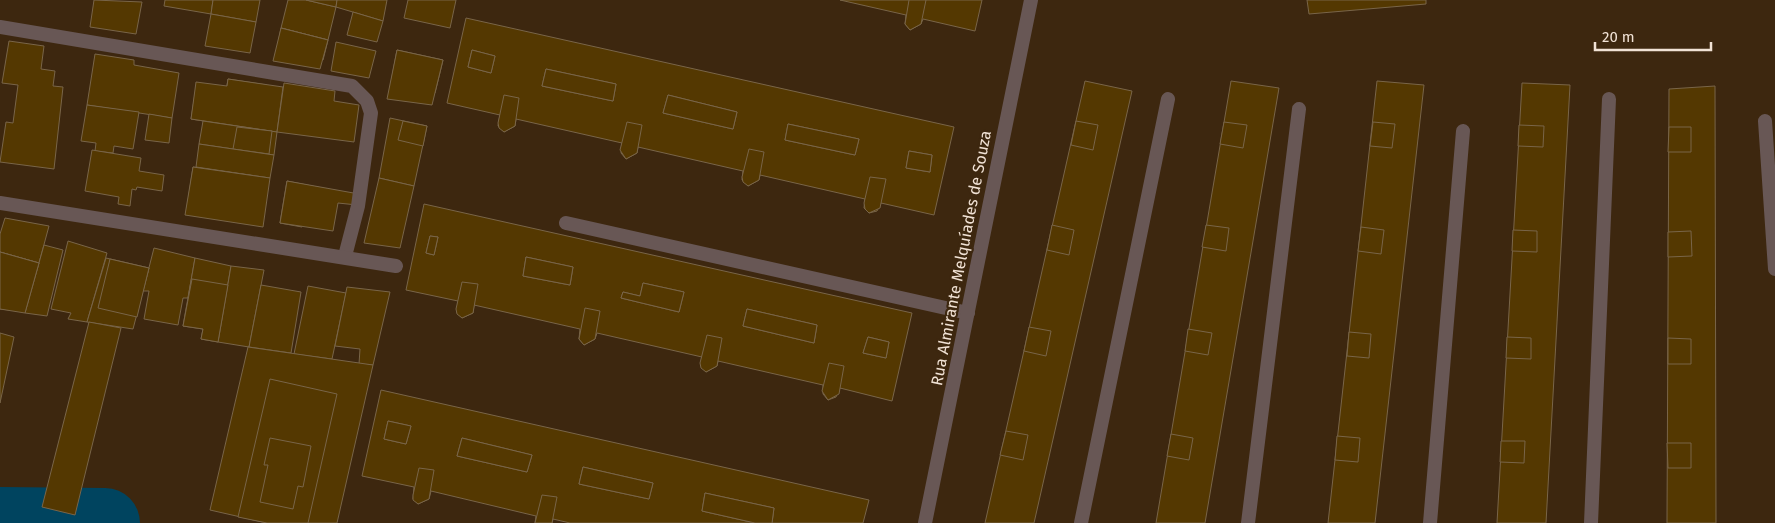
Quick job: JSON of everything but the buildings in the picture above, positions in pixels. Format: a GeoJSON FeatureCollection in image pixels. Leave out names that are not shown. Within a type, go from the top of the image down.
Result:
{"type":"FeatureCollection","features":[{"type":"Feature","properties":{"kind":"street","name":"Rua Almirante Melquíades de Souza"},"geometry":{"type":"LineString","coordinates":[[925,523],[1031,0]]}},
{"type":"Feature","properties":{"kind":"street"},"geometry":{"type":"LineString","coordinates":[[0,27],[352,86],[367,100],[371,113],[358,200],[346,256]]}},
{"type":"Feature","properties":{"kind":"street"},"geometry":{"type":"LineString","coordinates":[[1080,523],[1168,99]]}},
{"type":"Feature","properties":{"kind":"street"},"geometry":{"type":"LineString","coordinates":[[1591,523],[1609,99]]}},
{"type":"Feature","properties":{"kind":"street"},"geometry":{"type":"LineString","coordinates":[[1248,523],[1299,108]]}},
{"type":"Feature","properties":{"kind":"street"},"geometry":{"type":"LineString","coordinates":[[1765,121],[1775,269]]}},
{"type":"Feature","properties":{"kind":"street"},"geometry":{"type":"LineString","coordinates":[[1430,523],[1463,131]]}},
{"type":"Feature","properties":{"kind":"street"},"geometry":{"type":"LineString","coordinates":[[0,203],[346,256],[396,266]]}},
{"type":"Feature","properties":{"kind":"street"},"geometry":{"type":"LineString","coordinates":[[566,223],[968,312]]}},
{"type":"Feature","properties":{"kind":"waterway"},"geometry":{"type":"LineString","coordinates":[[0,522],[105,523]]}}]}
